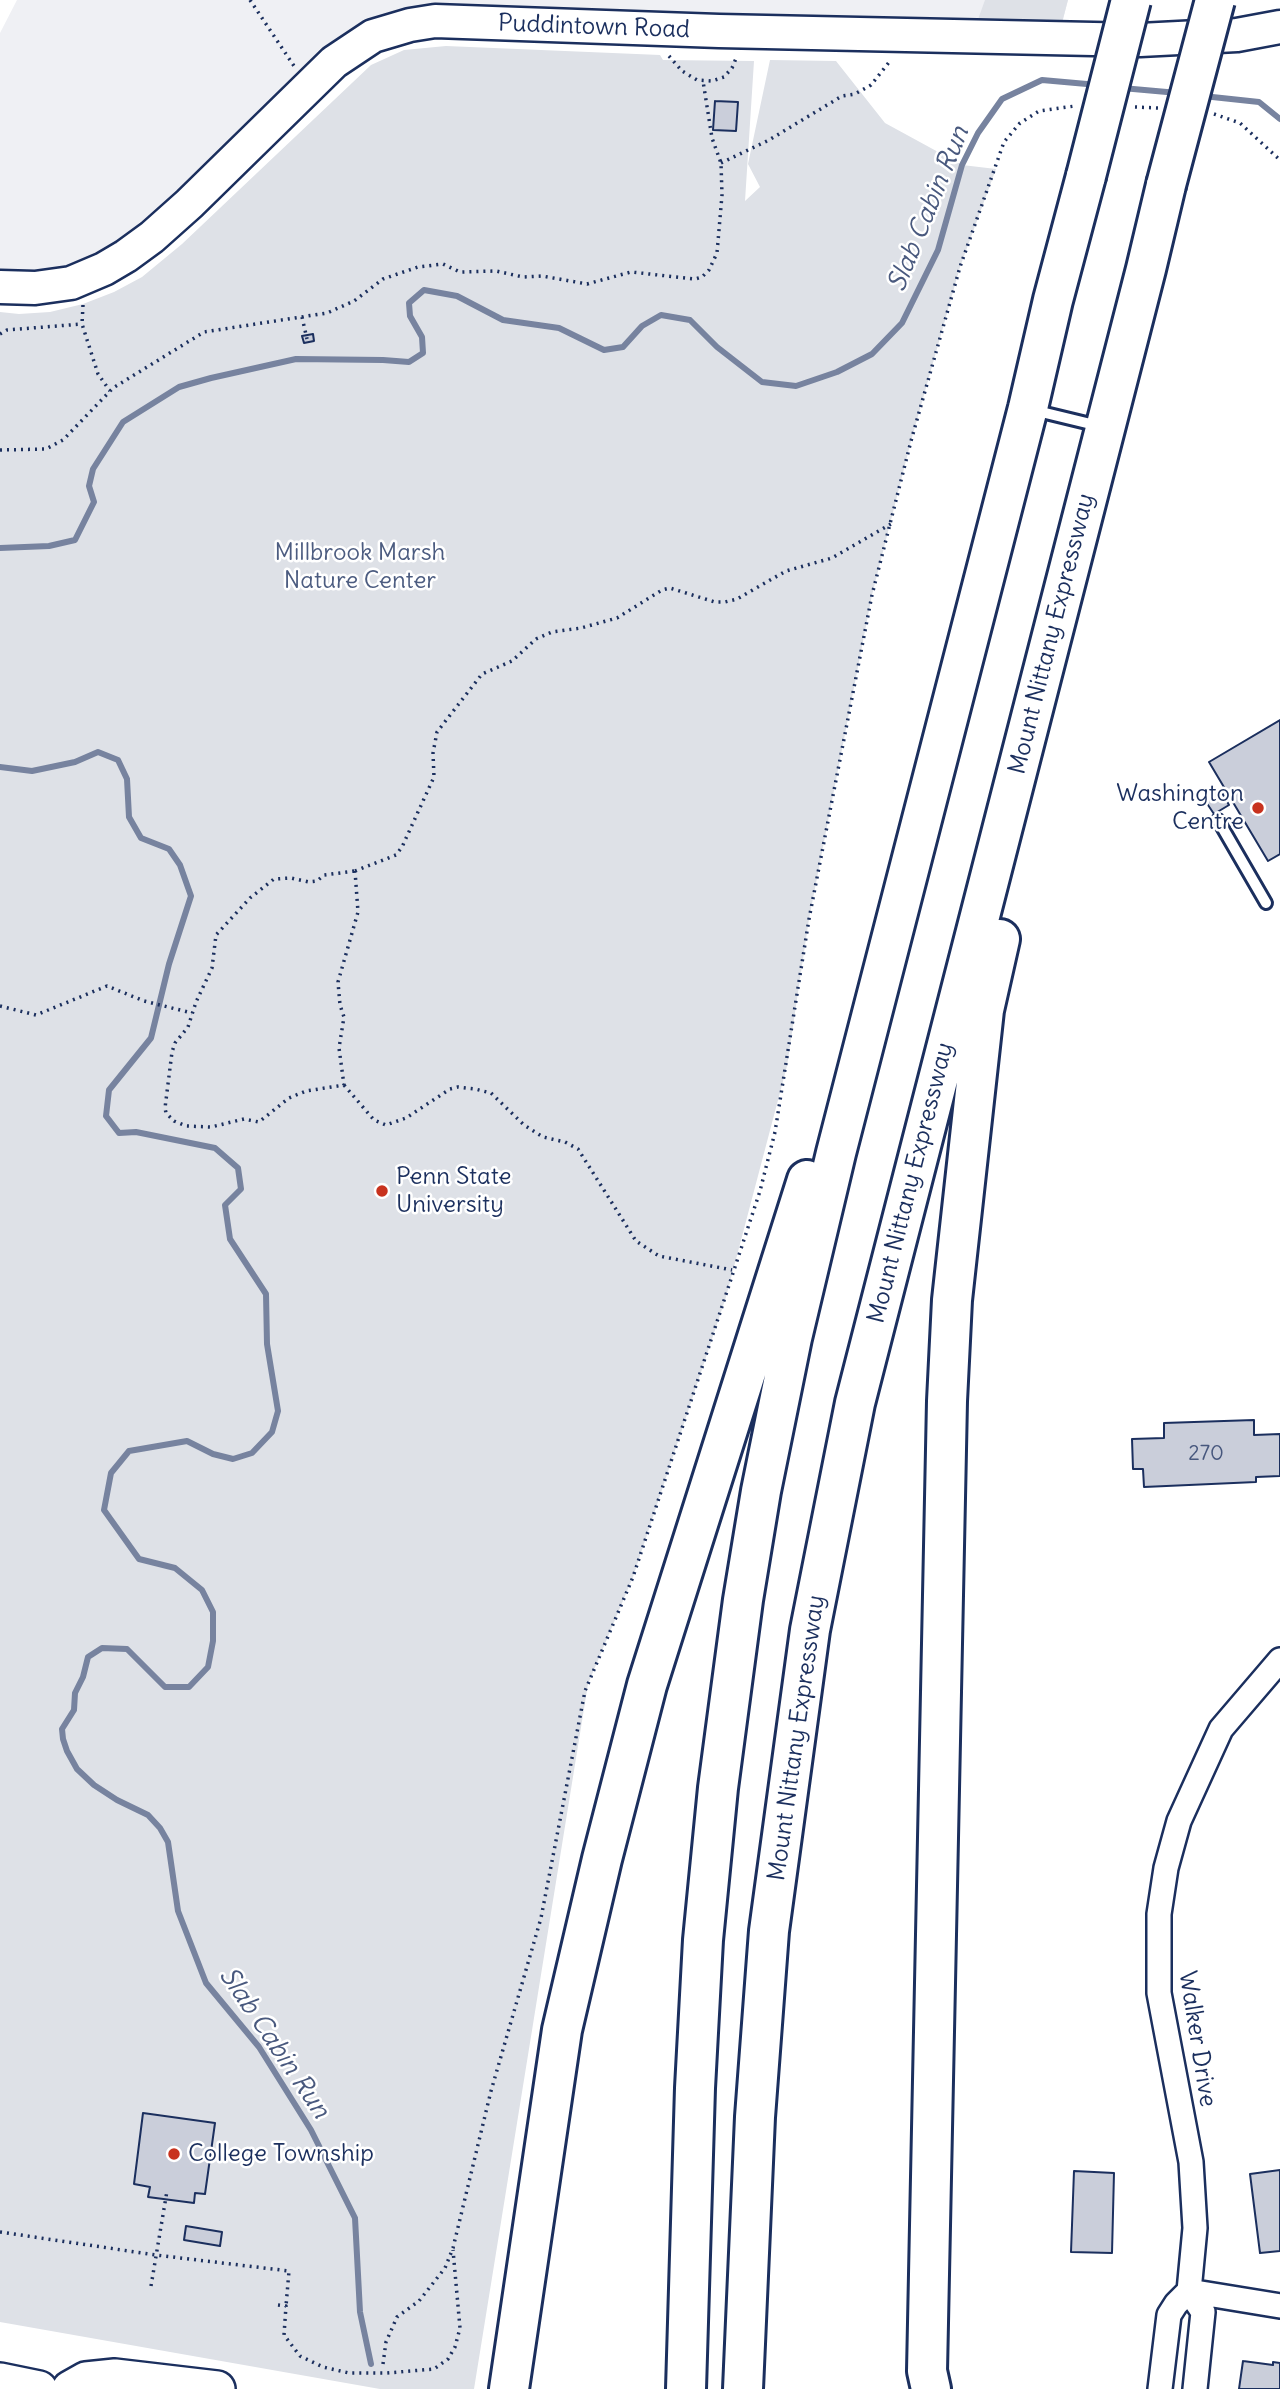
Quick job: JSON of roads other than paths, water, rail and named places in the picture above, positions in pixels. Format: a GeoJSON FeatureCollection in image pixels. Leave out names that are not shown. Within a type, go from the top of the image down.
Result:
{"type":"FeatureCollection","features":[{"type":"Feature","properties":{"kind":"highway"},"geometry":{"type":"LineString","coordinates":[[687,2389],[695,2088],[704,1940],[718,1788],[743,1600],[761,1491],[792,1338],[840,1140],[1132,0]]}},
{"type":"Feature","properties":{"kind":"highway","name":"Mount Nittany Expressway"},"geometry":{"type":"LineString","coordinates":[[743,2389],[755,2117],[769,1931],[810,1630],[855,1403],[1215,0]]}},
{"type":"Feature","properties":{"kind":"highway"},"geometry":{"type":"LineString","coordinates":[[928,2383],[947,1401],[952,1300],[984,1010],[1046,735],[1121,435],[1146,269]]}},
{"type":"Feature","properties":{"kind":"highway"},"geometry":{"type":"LineString","coordinates":[[509,2389],[562,2030],[643,1699],[820,1142],[908,813],[968,642]]}},
{"type":"Feature","properties":{"kind":"main road"},"geometry":{"type":"LineString","coordinates":[[70,2389],[86,2380],[115,2377],[217,2389]]}},
{"type":"Feature","properties":{"kind":"main road"},"geometry":{"type":"LineString","coordinates":[[0,2381],[39,2389]]}},
{"type":"Feature","properties":{"kind":"street","name":"Puddintown Road"},"geometry":{"type":"LineString","coordinates":[[0,287],[35,288],[71,283],[104,270],[126,256],[189,204],[334,62],[373,36],[410,25],[435,21],[665,30],[1140,40],[1237,35],[1280,27]]}},
{"type":"Feature","properties":{"kind":"street","name":"Walker Drive"},"geometry":{"type":"LineString","coordinates":[[1195,2389],[1203,2312],[1189,2291],[1195,2228],[1191,2162],[1159,1993],[1161,1902],[1166,1868],[1180,1821],[1222,1729],[1280,1660]]}},
{"type":"Feature","properties":{"kind":"street"},"geometry":{"type":"LineString","coordinates":[[1160,2389],[1169,2315],[1189,2291],[1280,2306]]}},
{"type":"Feature","properties":{"kind":"lane"},"geometry":{"type":"LineString","coordinates":[[1028,408],[1105,428]]}},
{"type":"Feature","properties":{"kind":"lane"},"geometry":{"type":"LineString","coordinates":[[1218,820],[1266,903]]}},
{"type":"Feature","properties":{"kind":"waterway","name":"Slab Cabin Run"},"geometry":{"type":"LineString","coordinates":[[0,548],[49,546],[75,540],[94,502],[89,486],[93,469],[123,422],[179,387],[296,359],[409,362],[423,353],[422,337],[410,316],[409,303],[424,290],[457,296],[503,320],[559,328],[604,350],[623,347],[642,326],[661,315],[690,320],[717,347],[762,382],[796,386],[837,372],[872,354],[902,323],[938,250],[962,165],[978,133],[1002,99],[1042,80],[1098,85]]}},
{"type":"Feature","properties":{"kind":"waterway","name":"Slab Cabin Run"},"geometry":{"type":"LineString","coordinates":[[1122,88],[1178,93]]}},
{"type":"Feature","properties":{"kind":"waterway","name":"Slab Cabin Run"},"geometry":{"type":"LineString","coordinates":[[1203,96],[1259,102],[1280,119]]}},
{"type":"Feature","properties":{"kind":"waterway","name":"Slab Cabin Run"},"geometry":{"type":"LineString","coordinates":[[0,767],[32,771],[75,762],[98,752],[118,760],[127,779],[129,817],[141,838],[169,849],[180,865],[191,896],[169,964],[151,1038],[109,1090],[106,1116],[119,1133],[136,1132],[215,1148],[238,1168],[241,1189],[225,1205],[230,1239],[266,1294],[267,1344],[278,1411],[272,1432],[252,1453],[233,1459],[213,1454],[187,1441],[129,1451],[111,1473],[104,1510],[139,1559],[175,1568],[202,1590],[213,1612],[213,1641],[208,1667],[189,1687],[165,1687],[127,1649],[102,1648],[88,1657],[75,1693],[74,1710],[62,1729],[63,1739],[77,1769],[94,1785],[148,1815],[160,1828],[168,1842],[178,1911],[206,1983],[259,2047],[311,2130],[355,2218],[360,2312],[371,2364]]}},
{"type":"Feature","properties":{"kind":"place","name":"Washington Centre"},"geometry":{"type":"Point","coordinates":[1258,808]}},
{"type":"Feature","properties":{"kind":"place","name":"Penn State University"},"geometry":{"type":"Point","coordinates":[382,1191]}},
{"type":"Feature","properties":{"kind":"place","name":"College Township"},"geometry":{"type":"Point","coordinates":[174,2154]}},
{"type":"Feature","properties":{"kind":"park label","name":"Millbrook Marsh Nature Center"},"geometry":{"type":"Point","coordinates":[360,567]}}]}
